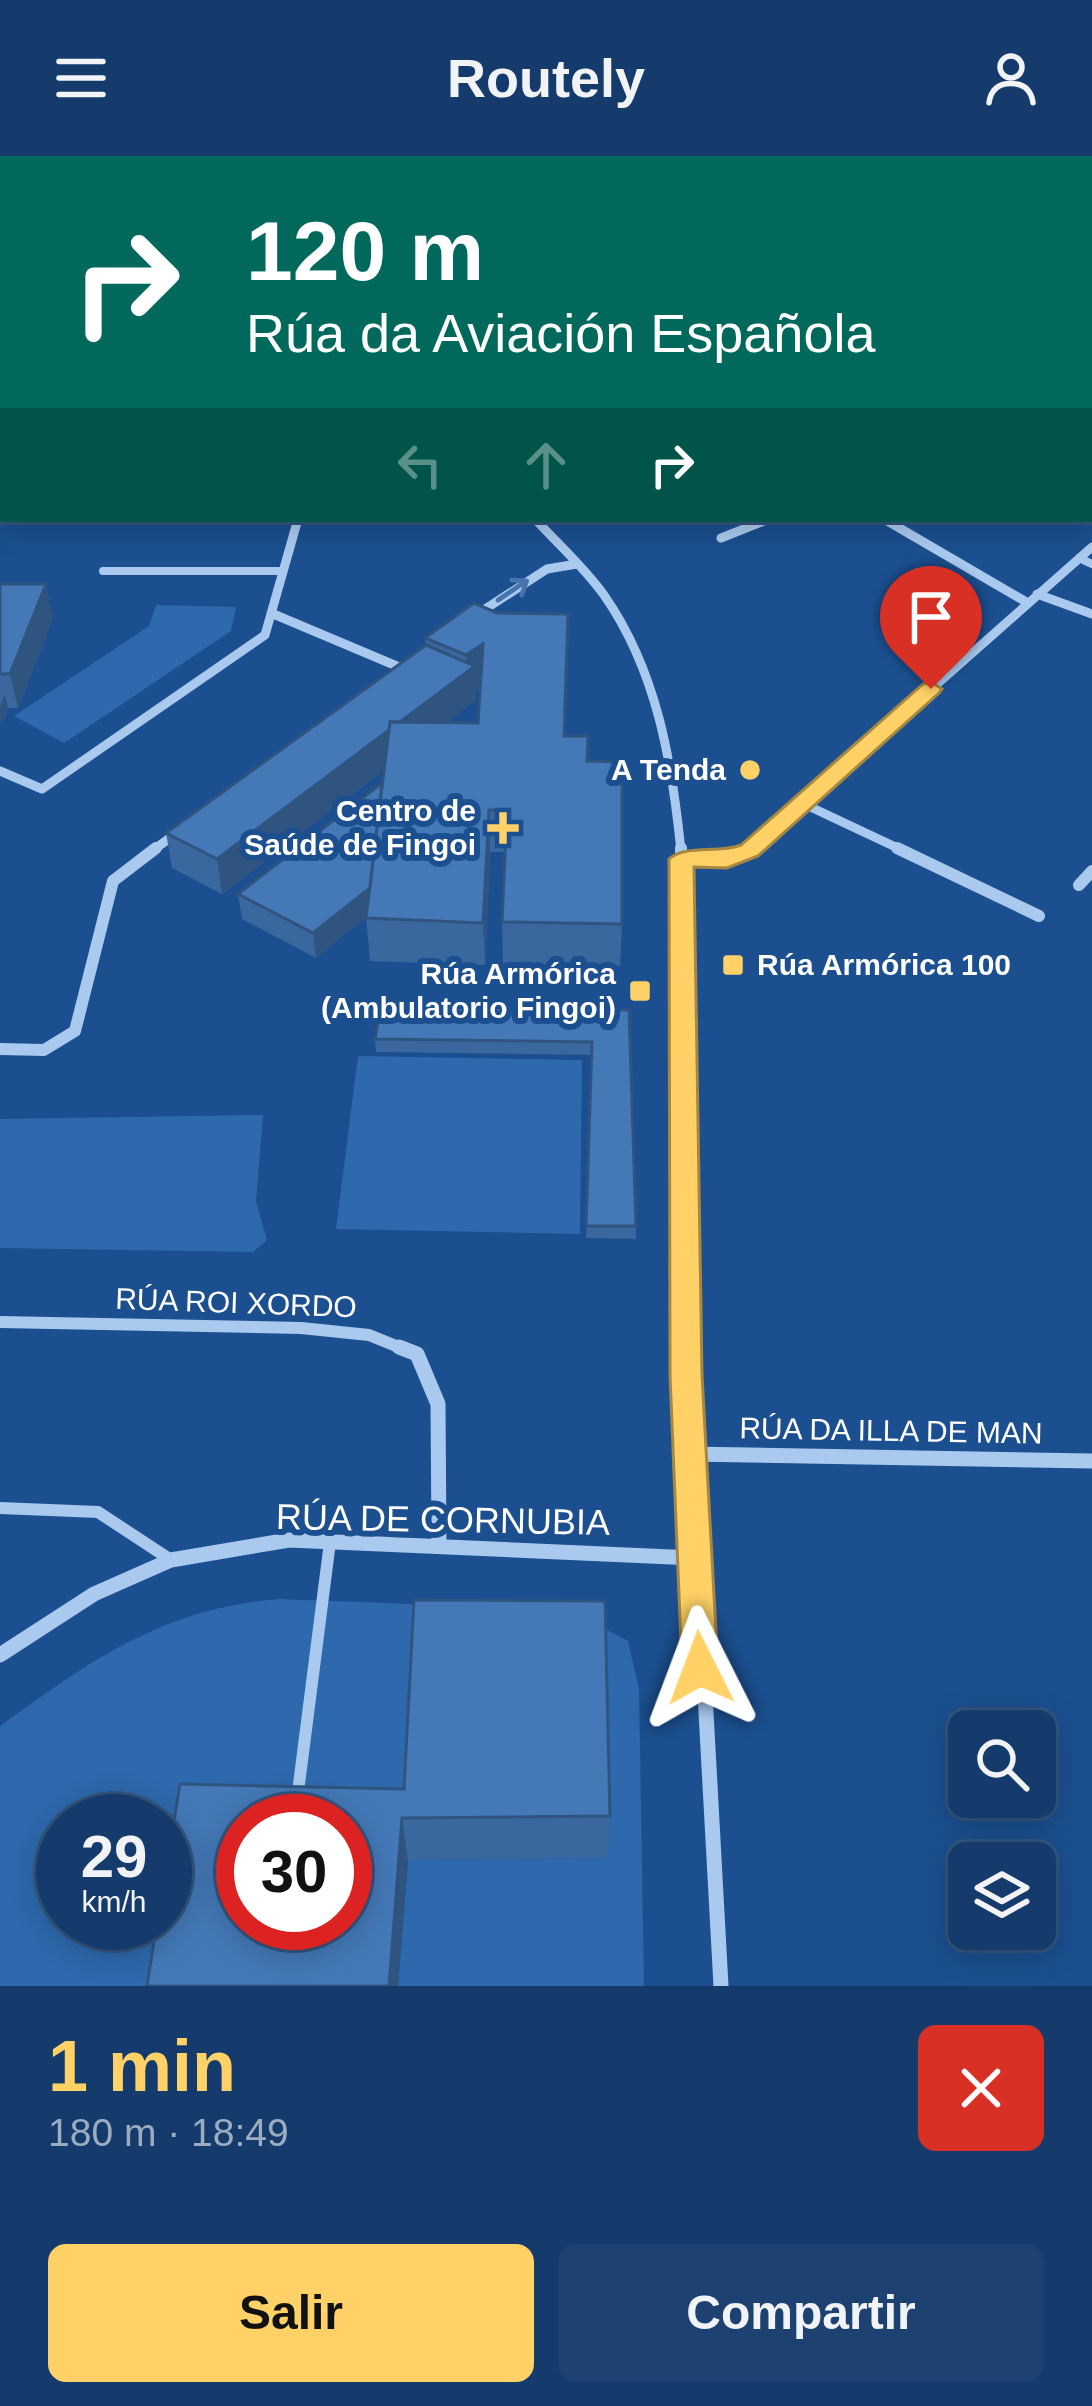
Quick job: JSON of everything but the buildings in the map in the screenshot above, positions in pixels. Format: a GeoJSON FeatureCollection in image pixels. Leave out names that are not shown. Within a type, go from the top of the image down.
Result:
{"type":"FeatureCollection","features":[{"type":"Feature","properties":{"kind":"street"},"geometry":{"type":"LineString","coordinates":[[0,771],[42,790],[265,635],[297,522]]}},
{"type":"Feature","properties":{"kind":"street"},"geometry":{"type":"LineString","coordinates":[[538,522],[606,597],[647,676],[676,788],[682,859],[689,1454],[721,1986]]}},
{"type":"Feature","properties":{"kind":"street"},"geometry":{"type":"LineString","coordinates":[[721,538],[761,522]]}},
{"type":"Feature","properties":{"kind":"street"},"geometry":{"type":"LineString","coordinates":[[890,522],[1033,598],[1092,614]]}},
{"type":"Feature","properties":{"kind":"street"},"geometry":{"type":"LineString","coordinates":[[682,859],[727,860],[749,851],[1092,547]]}},
{"type":"Feature","properties":{"kind":"street"},"geometry":{"type":"LineString","coordinates":[[457,628],[548,569],[577,564]]}},
{"type":"Feature","properties":{"kind":"street"},"geometry":{"type":"LineString","coordinates":[[271,613],[399,667]]}},
{"type":"Feature","properties":{"kind":"street"},"geometry":{"type":"LineString","coordinates":[[380,681],[418,654]]}},
{"type":"Feature","properties":{"kind":"street"},"geometry":{"type":"LineString","coordinates":[[802,803],[1039,916]]}},
{"type":"Feature","properties":{"kind":"street"},"geometry":{"type":"LineString","coordinates":[[0,1049],[44,1050],[75,1031],[112,881],[189,824]]}},
{"type":"Feature","properties":{"kind":"street"},"geometry":{"type":"LineString","coordinates":[[1079,885],[1092,872]]}},
{"type":"Feature","properties":{"kind":"street","name":"RÚA ROI XORDO"},"geometry":{"type":"LineString","coordinates":[[0,1322],[301,1328],[369,1335],[416,1354],[438,1404],[439,1543]]}},
{"type":"Feature","properties":{"kind":"street","name":"RÚA DA ILLA DE MAN"},"geometry":{"type":"LineString","coordinates":[[689,1454],[1092,1461]]}},
{"type":"Feature","properties":{"kind":"street","name":"RÚA DE CORNUBIA"},"geometry":{"type":"LineString","coordinates":[[0,1655],[94,1594],[171,1560],[289,1540],[439,1543],[694,1558]]}},
{"type":"Feature","properties":{"kind":"lane"},"geometry":{"type":"LineString","coordinates":[[1079,558],[1092,564]]}},
{"type":"Feature","properties":{"kind":"lane"},"geometry":{"type":"LineString","coordinates":[[103,571],[283,571]]}},
{"type":"Feature","properties":{"kind":"lane"},"geometry":{"type":"LineString","coordinates":[[0,1508],[98,1512],[171,1560]]}},
{"type":"Feature","properties":{"kind":"lane"},"geometry":{"type":"LineString","coordinates":[[298,1792],[330,1542]]}},
{"type":"Feature","properties":{"kind":"shaded area"},"geometry":{"type":"Polygon","coordinates":[[[156,605],[236,607],[231,631],[64,743],[14,716],[149,626],[156,605]]]}},
{"type":"Feature","properties":{"kind":"shaded area"},"geometry":{"type":"Polygon","coordinates":[[[358,1056],[582,1060],[580,1234],[336,1229],[358,1056]]]}},
{"type":"Feature","properties":{"kind":"shaded area"},"geometry":{"type":"Polygon","coordinates":[[[263,1115],[256,1201],[267,1240],[253,1252],[0,1248],[0,1119],[263,1115]]]}},
{"type":"Feature","properties":{"kind":"shaded area"},"geometry":{"type":"Polygon","coordinates":[[[279,1599],[569,1610],[628,1641],[639,1689],[644,1986],[398,1986],[408,1860],[608,1858],[372,1825],[372,1794],[216,1794],[216,1881],[192,1935],[192,1794],[36,1794],[36,1950],[185,1950],[169,1986],[0,1986],[0,1726],[98,1659],[199,1613],[279,1599]]]}},
{"type":"Feature","properties":{"kind":"place","name":"A Tenda"},"geometry":{"type":"Point","coordinates":[750,770]}},
{"type":"Feature","properties":{"kind":"place","name":"Centro de Saúde de Fingoi"},"geometry":{"type":"Point","coordinates":[503,828]}},
{"type":"Feature","properties":{"kind":"place","name":"Rúa Armórica 100"},"geometry":{"type":"Point","coordinates":[733,965]}},
{"type":"Feature","properties":{"kind":"place","name":"Rúa Armórica (Ambulatorio Fingoi)"},"geometry":{"type":"Point","coordinates":[640,991]}},
{"type":"Feature","properties":{"kind":"route"},"geometry":{"type":"LineString","coordinates":[[700,1668],[686,1375],[682,859],[727,860],[749,851],[931,689]]}}]}
